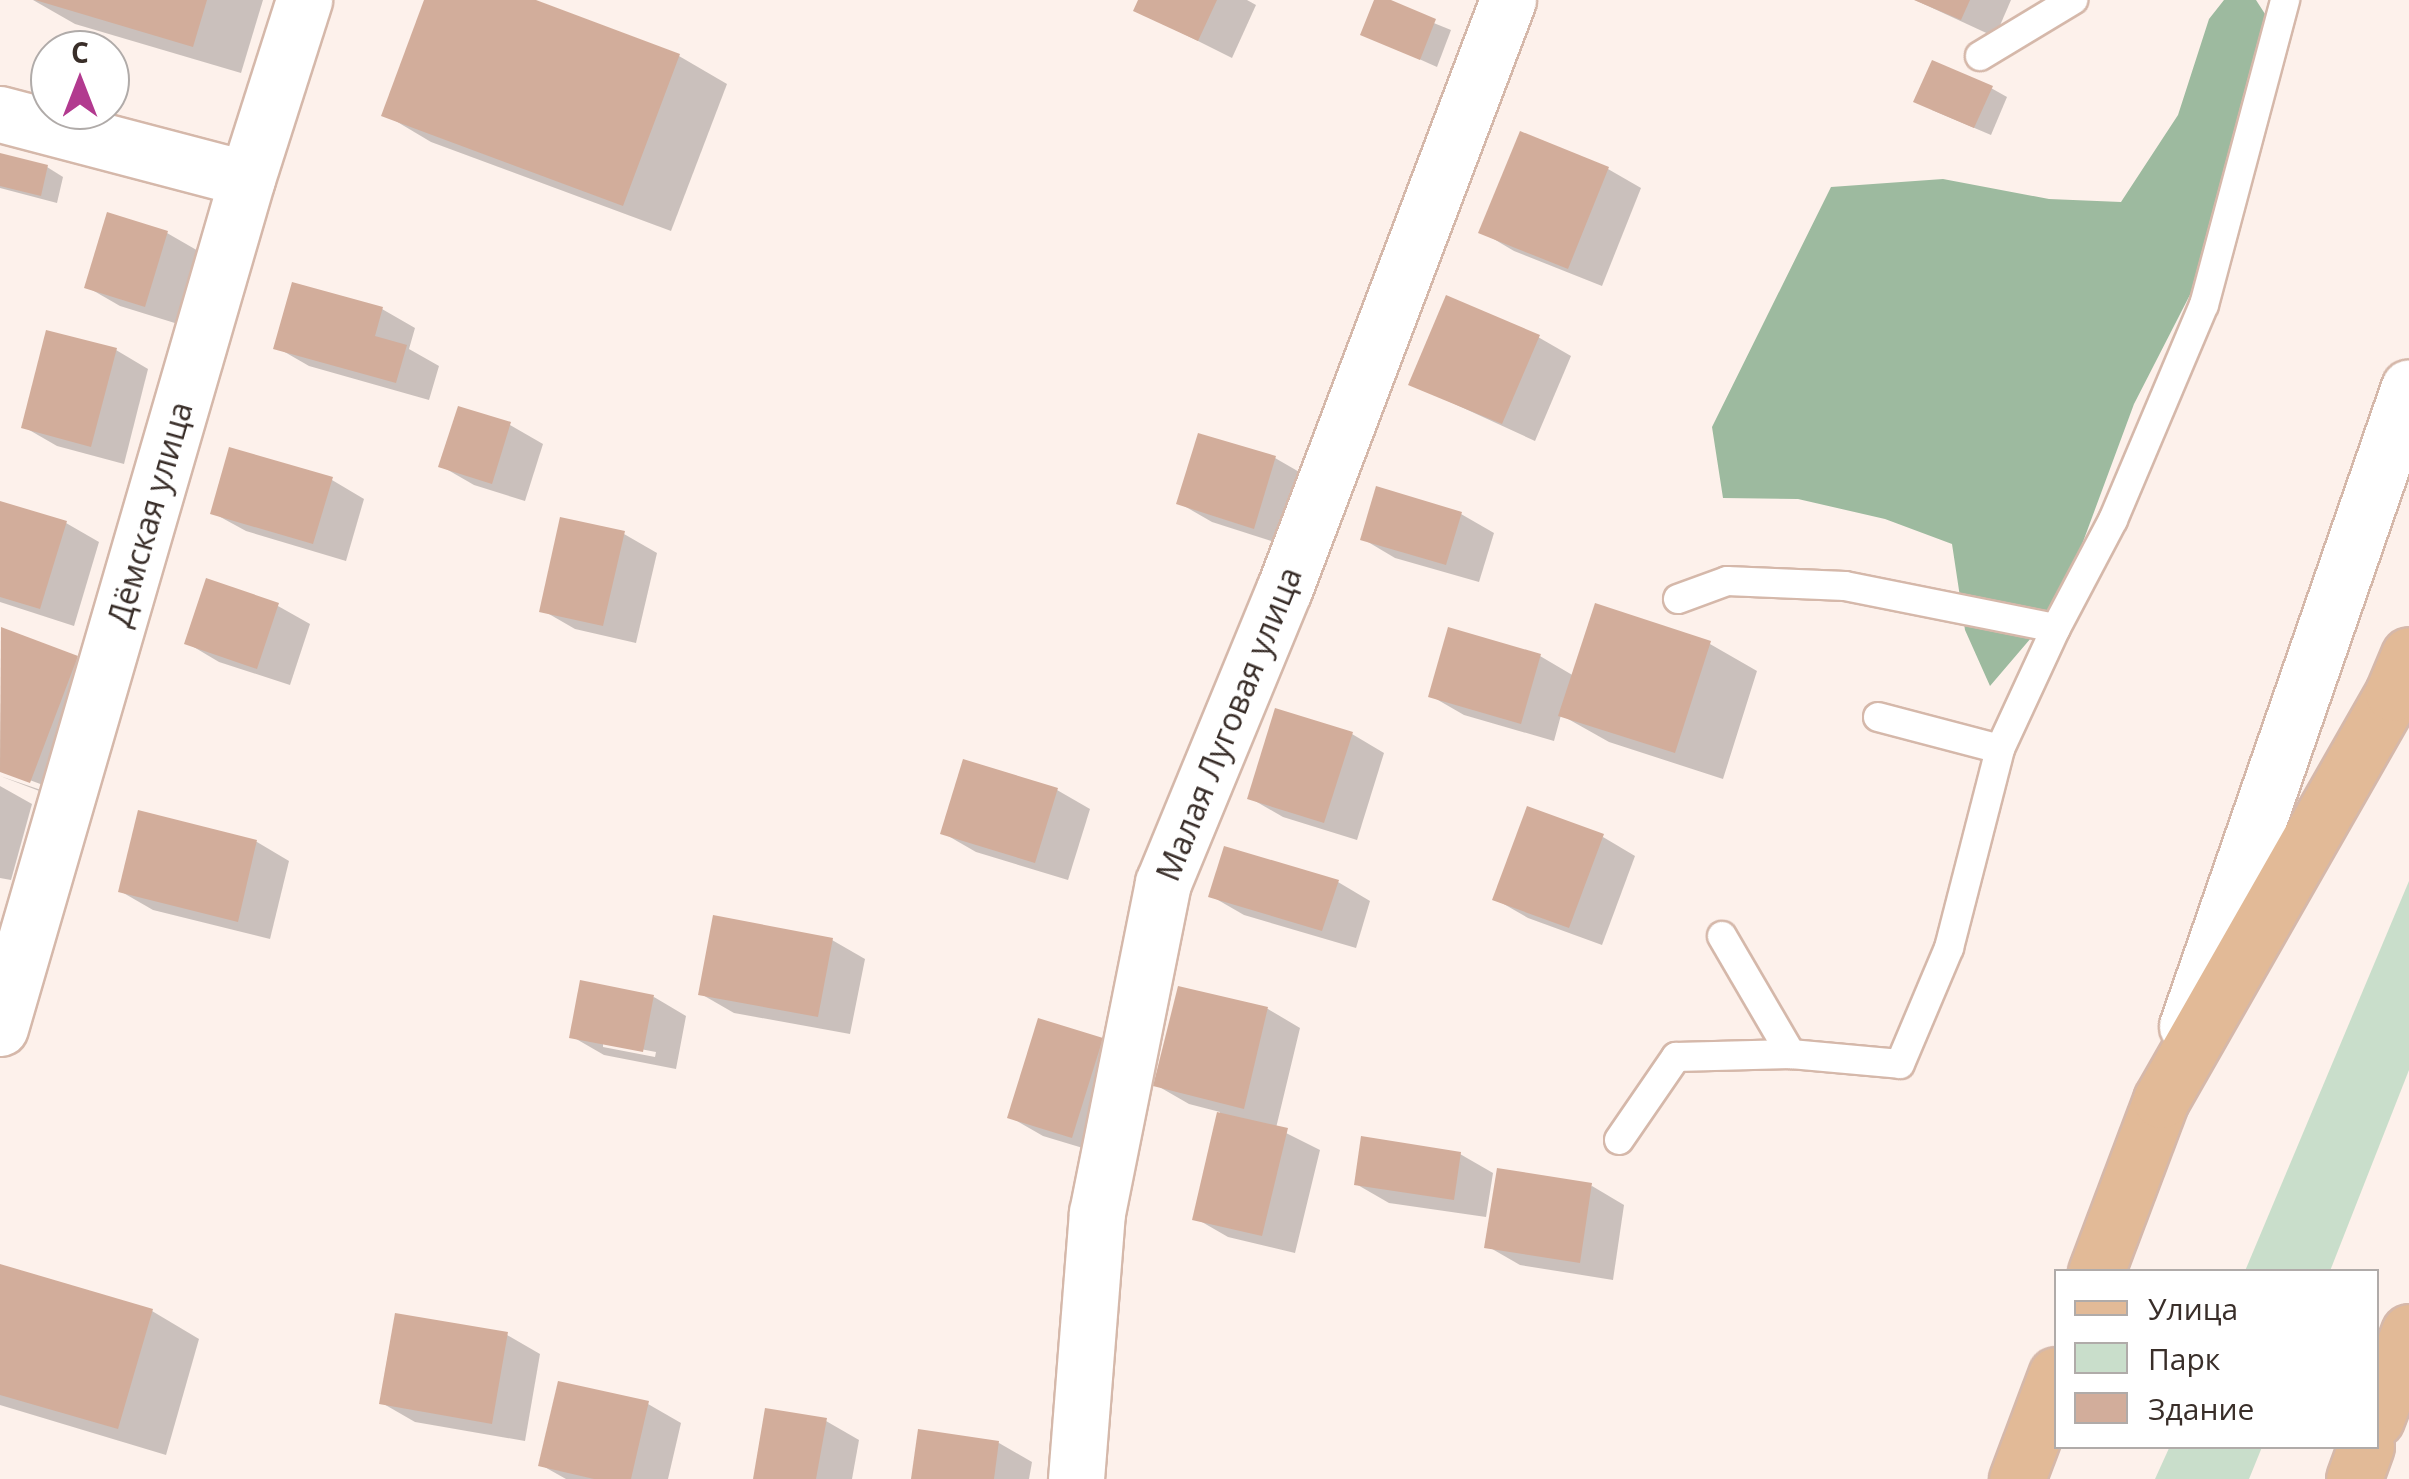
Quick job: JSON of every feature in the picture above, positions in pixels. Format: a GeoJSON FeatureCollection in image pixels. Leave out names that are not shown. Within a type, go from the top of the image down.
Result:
{"type":"FeatureCollection","features":[{"type":"Feature","properties":{"kind":"main road"},"geometry":{"type":"LineString","coordinates":[[2097,1269],[2161,1100],[2404,670]]}},
{"type":"Feature","properties":{"kind":"main road"},"geometry":{"type":"LineString","coordinates":[[2379,1411],[2409,1332]]}},
{"type":"Feature","properties":{"kind":"main road"},"geometry":{"type":"LineString","coordinates":[[2017,1479],[2054,1380]]}},
{"type":"Feature","properties":{"kind":"main road"},"geometry":{"type":"LineString","coordinates":[[2354,1479],[2365,1449]]}},
{"type":"Feature","properties":{"kind":"street","name":"Дёмская улица"},"geometry":{"type":"LineString","coordinates":[[0,1028],[247,179],[304,0]]}},
{"type":"Feature","properties":{"kind":"street","name":"Малая Луговая улица"},"geometry":{"type":"LineString","coordinates":[[1076,1479],[1097,1213],[1162,883],[1284,590],[1508,0]]}},
{"type":"Feature","properties":{"kind":"street"},"geometry":{"type":"LineString","coordinates":[[0,114],[247,179]]}},
{"type":"Feature","properties":{"kind":"street"},"geometry":{"type":"LineString","coordinates":[[2161,1100],[2409,387]]}},
{"type":"Feature","properties":{"kind":"lane"},"geometry":{"type":"LineString","coordinates":[[1980,56],[2074,0]]}},
{"type":"Feature","properties":{"kind":"lane"},"geometry":{"type":"LineString","coordinates":[[1619,1140],[1676,1057],[1791,1054],[1900,1064],[1950,948],[2000,749],[2056,628],[2113,520],[2204,305],[2285,0]]}},
{"type":"Feature","properties":{"kind":"lane"},"geometry":{"type":"LineString","coordinates":[[1678,600],[1728,581],[1845,586],[2056,628]]}},
{"type":"Feature","properties":{"kind":"lane"},"geometry":{"type":"LineString","coordinates":[[1878,717],[2000,749]]}},
{"type":"Feature","properties":{"kind":"lane"},"geometry":{"type":"LineString","coordinates":[[1722,936],[1791,1054]]}},
{"type":"Feature","properties":{"kind":"green space"},"geometry":{"type":"Polygon","coordinates":[[[2224,0],[2256,0],[2276,31],[2196,283],[2134,404],[2060,604],[1990,686],[1965,630],[1952,544],[1885,519],[1798,499],[1723,498],[1712,427],[1831,187],[1943,179],[2049,199],[2121,202],[2178,115],[2209,19],[2224,0]]]}},
{"type":"Feature","properties":{"kind":"green space"},"geometry":{"type":"Polygon","coordinates":[[[2409,881],[2409,1070],[2331,1269],[2246,1269],[2409,881]]]}},
{"type":"Feature","properties":{"kind":"green space"},"geometry":{"type":"Polygon","coordinates":[[[2169,1449],[2261,1449],[2249,1479],[2155,1479],[2169,1449]]]}},
{"type":"Feature","properties":{"kind":"building"},"geometry":{"type":"Polygon","coordinates":[[[35,0],[207,0],[193,47],[35,0]]]}},
{"type":"Feature","properties":{"kind":"building"},"geometry":{"type":"Polygon","coordinates":[[[424,0],[536,0],[680,54],[623,206],[381,116],[424,0]]]}},
{"type":"Feature","properties":{"kind":"building"},"geometry":{"type":"Polygon","coordinates":[[[1138,0],[1217,0],[1198,41],[1133,11],[1138,0]]]}},
{"type":"Feature","properties":{"kind":"building"},"geometry":{"type":"Polygon","coordinates":[[[1374,0],[1391,0],[1436,19],[1420,60],[1360,35],[1374,0]]]}},
{"type":"Feature","properties":{"kind":"building"},"geometry":{"type":"Polygon","coordinates":[[[1914,0],[1970,0],[1961,20],[1914,0]]]}},
{"type":"Feature","properties":{"kind":"building"},"geometry":{"type":"Polygon","coordinates":[[[1932,60],[1993,86],[1974,128],[1913,102],[1932,60]]]}},
{"type":"Feature","properties":{"kind":"building"},"geometry":{"type":"Polygon","coordinates":[[[1520,131],[1609,167],[1568,269],[1478,233],[1520,131]]]}},
{"type":"Feature","properties":{"kind":"building"},"geometry":{"type":"Polygon","coordinates":[[[0,153],[48,165],[41,196],[0,186],[0,153]]]}},
{"type":"Feature","properties":{"kind":"building"},"geometry":{"type":"Polygon","coordinates":[[[107,212],[168,231],[145,307],[84,288],[107,212]]]}},
{"type":"Feature","properties":{"kind":"building"},"geometry":{"type":"Polygon","coordinates":[[[292,282],[383,307],[375,336],[407,345],[396,383],[273,349],[292,282]]]}},
{"type":"Feature","properties":{"kind":"building"},"geometry":{"type":"Polygon","coordinates":[[[1446,295],[1540,335],[1502,424],[1408,385],[1446,295]]]}},
{"type":"Feature","properties":{"kind":"building"},"geometry":{"type":"Polygon","coordinates":[[[46,330],[117,348],[91,447],[21,428],[46,330]]]}},
{"type":"Feature","properties":{"kind":"building"},"geometry":{"type":"Polygon","coordinates":[[[458,406],[511,422],[492,484],[438,467],[458,406]]]}},
{"type":"Feature","properties":{"kind":"building"},"geometry":{"type":"Polygon","coordinates":[[[1198,433],[1276,456],[1254,529],[1176,504],[1198,433]]]}},
{"type":"Feature","properties":{"kind":"building"},"geometry":{"type":"Polygon","coordinates":[[[229,447],[333,477],[313,544],[210,514],[229,447]]]}},
{"type":"Feature","properties":{"kind":"building"},"geometry":{"type":"Polygon","coordinates":[[[1376,486],[1462,512],[1446,565],[1360,540],[1376,486]]]}},
{"type":"Feature","properties":{"kind":"building"},"geometry":{"type":"Polygon","coordinates":[[[0,501],[67,521],[40,609],[0,597],[0,501]]]}},
{"type":"Feature","properties":{"kind":"building"},"geometry":{"type":"Polygon","coordinates":[[[560,517],[625,531],[603,626],[539,612],[560,517]]]}},
{"type":"Feature","properties":{"kind":"building"},"geometry":{"type":"Polygon","coordinates":[[[206,578],[279,603],[257,669],[184,644],[206,578]]]}},
{"type":"Feature","properties":{"kind":"building"},"geometry":{"type":"Polygon","coordinates":[[[1595,603],[1711,641],[1675,753],[1558,716],[1595,603]]]}},
{"type":"Feature","properties":{"kind":"building"},"geometry":{"type":"Polygon","coordinates":[[[1,627],[78,656],[30,783],[0,772],[1,627]]]}},
{"type":"Feature","properties":{"kind":"building"},"geometry":{"type":"Polygon","coordinates":[[[1448,627],[1541,654],[1521,724],[1428,697],[1448,627]]]}},
{"type":"Feature","properties":{"kind":"building"},"geometry":{"type":"Polygon","coordinates":[[[1275,708],[1353,732],[1324,823],[1247,799],[1275,708]]]}},
{"type":"Feature","properties":{"kind":"building"},"geometry":{"type":"Polygon","coordinates":[[[963,759],[1058,788],[1035,863],[940,834],[963,759]]]}},
{"type":"Feature","properties":{"kind":"building"},"geometry":{"type":"Polygon","coordinates":[[[1527,806],[1604,834],[1569,928],[1492,900],[1527,806]]]}},
{"type":"Feature","properties":{"kind":"building"},"geometry":{"type":"Polygon","coordinates":[[[138,810],[257,840],[238,922],[118,892],[138,810]]]}},
{"type":"Feature","properties":{"kind":"building"},"geometry":{"type":"Polygon","coordinates":[[[1224,846],[1339,880],[1322,931],[1208,897],[1224,846]]]}},
{"type":"Feature","properties":{"kind":"building"},"geometry":{"type":"Polygon","coordinates":[[[713,915],[833,938],[818,1017],[698,995],[713,915]]]}},
{"type":"Feature","properties":{"kind":"building"},"geometry":{"type":"Polygon","coordinates":[[[580,980],[654,995],[643,1052],[569,1038],[580,980]]]}},
{"type":"Feature","properties":{"kind":"building"},"geometry":{"type":"Polygon","coordinates":[[[1178,986],[1268,1007],[1244,1109],[1153,1086],[1178,986]]]}},
{"type":"Feature","properties":{"kind":"building"},"geometry":{"type":"Polygon","coordinates":[[[1038,1018],[1103,1038],[1072,1138],[1007,1118],[1038,1018]]]}},
{"type":"Feature","properties":{"kind":"building"},"geometry":{"type":"Polygon","coordinates":[[[1217,1112],[1288,1128],[1262,1236],[1192,1220],[1217,1112]]]}},
{"type":"Feature","properties":{"kind":"building"},"geometry":{"type":"Polygon","coordinates":[[[1361,1136],[1461,1152],[1454,1200],[1354,1185],[1361,1136]]]}},
{"type":"Feature","properties":{"kind":"building"},"geometry":{"type":"Polygon","coordinates":[[[1497,1168],[1592,1183],[1580,1263],[1484,1248],[1497,1168]]]}},
{"type":"Feature","properties":{"kind":"building"},"geometry":{"type":"Polygon","coordinates":[[[0,1264],[153,1309],[118,1429],[0,1395],[0,1264]]]}},
{"type":"Feature","properties":{"kind":"building"},"geometry":{"type":"Polygon","coordinates":[[[395,1313],[508,1332],[492,1424],[379,1404],[395,1313]]]}},
{"type":"Feature","properties":{"kind":"building"},"geometry":{"type":"Polygon","coordinates":[[[558,1381],[649,1401],[631,1479],[594,1479],[538,1466],[558,1381]]]}},
{"type":"Feature","properties":{"kind":"building"},"geometry":{"type":"Polygon","coordinates":[[[765,1408],[827,1418],[816,1479],[753,1479],[765,1408]]]}},
{"type":"Feature","properties":{"kind":"building"},"geometry":{"type":"Polygon","coordinates":[[[918,1429],[999,1441],[994,1479],[911,1479],[918,1429]]]}}]}
